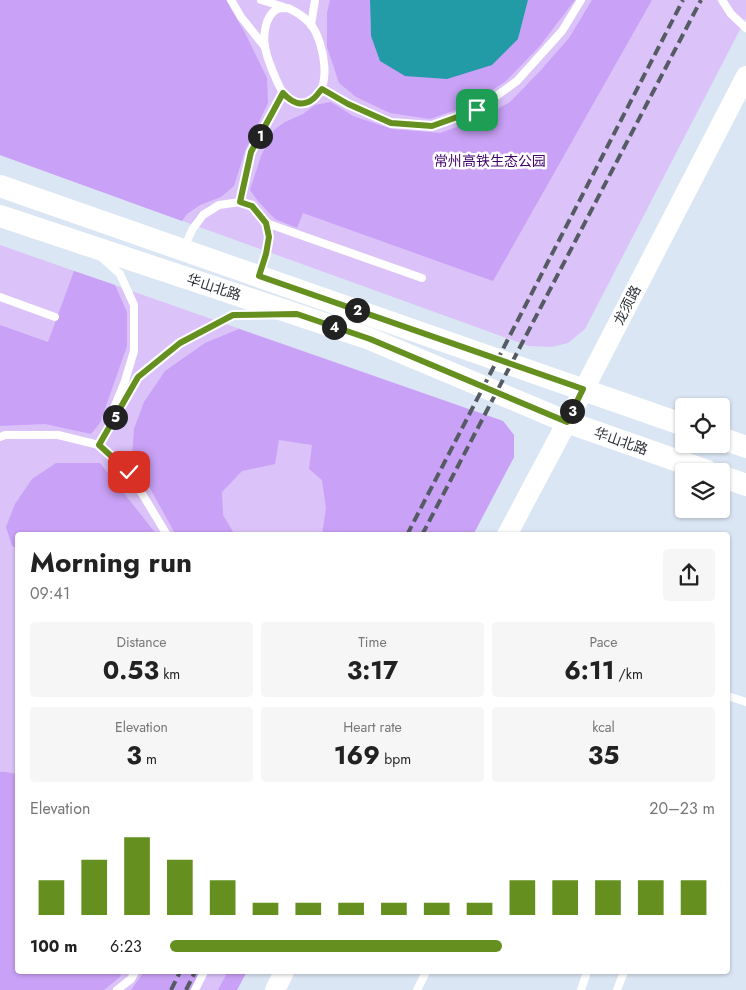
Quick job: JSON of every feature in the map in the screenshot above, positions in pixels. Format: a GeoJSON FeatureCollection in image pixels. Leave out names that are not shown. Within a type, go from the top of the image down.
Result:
{"type":"FeatureCollection","features":[{"type":"Feature","properties":{"kind":"main road","name":"华山北路"},"geometry":{"type":"LineString","coordinates":[[0,186],[675,422]]}},
{"type":"Feature","properties":{"kind":"main road","name":"华山北路"},"geometry":{"type":"LineString","coordinates":[[0,216],[370,339],[567,422],[684,463]]}},
{"type":"Feature","properties":{"kind":"main road"},"geometry":{"type":"LineString","coordinates":[[730,441],[746,446]]}},
{"type":"Feature","properties":{"kind":"main road"},"geometry":{"type":"LineString","coordinates":[[730,479],[746,485]]}},
{"type":"Feature","properties":{"kind":"street","name":"龙须路"},"geometry":{"type":"LineString","coordinates":[[509,532],[746,76]]}},
{"type":"Feature","properties":{"kind":"street"},"geometry":{"type":"LineString","coordinates":[[275,990],[283,974]]}},
{"type":"Feature","properties":{"kind":"lane"},"geometry":{"type":"LineString","coordinates":[[231,0],[241,17],[264,46],[283,93],[290,101],[302,104],[313,100],[322,89],[324,59],[321,46],[311,25],[298,13],[278,2],[261,0]]}},
{"type":"Feature","properties":{"kind":"lane"},"geometry":{"type":"LineString","coordinates":[[311,25],[315,0]]}},
{"type":"Feature","properties":{"kind":"lane"},"geometry":{"type":"LineString","coordinates":[[322,89],[348,104],[391,123],[432,126],[441,123],[477,110],[517,81],[562,31],[580,0]]}},
{"type":"Feature","properties":{"kind":"lane"},"geometry":{"type":"LineString","coordinates":[[722,0],[731,14],[746,28]]}},
{"type":"Feature","properties":{"kind":"lane"},"geometry":{"type":"LineString","coordinates":[[264,46],[265,30],[270,16],[269,12],[278,2]]}},
{"type":"Feature","properties":{"kind":"lane"},"geometry":{"type":"LineString","coordinates":[[270,16],[278,9],[288,8]]}},
{"type":"Feature","properties":{"kind":"lane"},"geometry":{"type":"LineString","coordinates":[[240,202],[251,152],[283,93]]}},
{"type":"Feature","properties":{"kind":"lane"},"geometry":{"type":"LineString","coordinates":[[183,249],[192,230],[203,215],[219,206],[240,202],[252,206],[266,223],[269,237],[259,276]]}},
{"type":"Feature","properties":{"kind":"lane"},"geometry":{"type":"LineString","coordinates":[[266,223],[422,278]]}},
{"type":"Feature","properties":{"kind":"lane"},"geometry":{"type":"LineString","coordinates":[[86,244],[120,274],[134,305],[134,351],[125,381],[99,445]]}},
{"type":"Feature","properties":{"kind":"lane"},"geometry":{"type":"LineString","coordinates":[[0,297],[55,317]]}},
{"type":"Feature","properties":{"kind":"lane"},"geometry":{"type":"LineString","coordinates":[[99,445],[138,377],[180,343],[233,315],[297,314]]}},
{"type":"Feature","properties":{"kind":"lane"},"geometry":{"type":"LineString","coordinates":[[0,437],[5,435],[58,435],[99,445],[129,472],[165,532]]}},
{"type":"Feature","properties":{"kind":"lane"},"geometry":{"type":"LineString","coordinates":[[730,697],[746,702]]}},
{"type":"Feature","properties":{"kind":"lane"},"geometry":{"type":"LineString","coordinates":[[117,990],[131,979],[133,974]]}},
{"type":"Feature","properties":{"kind":"lane"},"geometry":{"type":"LineString","coordinates":[[195,990],[203,974]]}},
{"type":"Feature","properties":{"kind":"lane"},"geometry":{"type":"LineString","coordinates":[[417,990],[424,974]]}},
{"type":"Feature","properties":{"kind":"lane"},"geometry":{"type":"LineString","coordinates":[[581,990],[586,974]]}},
{"type":"Feature","properties":{"kind":"lane"},"geometry":{"type":"LineString","coordinates":[[617,990],[623,974]]}},
{"type":"Feature","properties":{"kind":"green space","name":"常州高铁生态公园"},"geometry":{"type":"Polygon","coordinates":[[[0,0],[746,0],[746,18],[585,329],[568,343],[552,347],[529,346],[0,155],[0,0]]]}},
{"type":"Feature","properties":{"kind":"green space"},"geometry":{"type":"Polygon","coordinates":[[[0,0],[226,0],[267,78],[268,103],[245,151],[234,186],[221,197],[200,205],[187,214],[182,221],[0,155],[0,0]]]}},
{"type":"Feature","properties":{"kind":"green space"},"geometry":{"type":"Polygon","coordinates":[[[330,0],[370,0],[371,36],[518,39],[528,0],[575,0],[539,47],[506,81],[470,105],[430,119],[390,113],[356,97],[339,83],[327,47],[327,13],[330,0]]]}},
{"type":"Feature","properties":{"kind":"green space"},"geometry":{"type":"Polygon","coordinates":[[[592,0],[652,0],[493,281],[303,213],[297,228],[275,219],[250,190],[261,156],[274,130],[315,105],[331,102],[353,116],[392,129],[440,133],[479,119],[510,102],[569,38],[592,0]]]}},
{"type":"Feature","properties":{"kind":"green space"},"geometry":{"type":"Polygon","coordinates":[[[0,245],[503,421],[514,435],[514,457],[475,532],[15,532],[15,974],[245,974],[237,990],[0,990],[0,245]]]}},
{"type":"Feature","properties":{"kind":"green space"},"geometry":{"type":"Polygon","coordinates":[[[74,271],[115,285],[127,312],[127,346],[100,423],[91,434],[45,424],[0,426],[0,325],[48,342],[74,271]]]}},
{"type":"Feature","properties":{"kind":"green space"},"geometry":{"type":"Polygon","coordinates":[[[239,329],[503,421],[514,435],[514,457],[475,532],[322,532],[326,508],[322,480],[309,469],[312,445],[279,440],[275,464],[242,471],[222,492],[223,515],[233,532],[174,532],[132,456],[134,429],[144,402],[165,371],[205,343],[239,329]]]}},
{"type":"Feature","properties":{"kind":"green space"},"geometry":{"type":"Polygon","coordinates":[[[56,463],[100,463],[155,532],[15,532],[15,547],[12,546],[6,527],[15,504],[32,479],[56,463]]]}},
{"type":"Feature","properties":{"kind":"green space"},"geometry":{"type":"Polygon","coordinates":[[[0,772],[5,772],[15,774],[15,974],[120,974],[121,976],[104,990],[0,990],[0,772]]]}},
{"type":"Feature","properties":{"kind":"green space"},"geometry":{"type":"Polygon","coordinates":[[[142,974],[198,974],[190,990],[131,990],[142,974]]]}},
{"type":"Feature","properties":{"kind":"green space"},"geometry":{"type":"Polygon","coordinates":[[[226,974],[245,974],[237,990],[218,990],[226,974]]]}},
{"type":"Feature","properties":{"kind":"water"},"geometry":{"type":"Polygon","coordinates":[[[370,0],[528,0],[518,39],[492,65],[447,79],[405,76],[380,61],[371,36],[370,0]]]}},
{"type":"Feature","properties":{"kind":"railway"},"geometry":{"type":"LineString","coordinates":[[409,532],[683,0]]}},
{"type":"Feature","properties":{"kind":"railway"},"geometry":{"type":"LineString","coordinates":[[424,532],[701,0]]}},
{"type":"Feature","properties":{"kind":"railway"},"geometry":{"type":"LineString","coordinates":[[171,990],[179,974]]}},
{"type":"Feature","properties":{"kind":"railway"},"geometry":{"type":"LineString","coordinates":[[186,990],[194,974]]}},
{"type":"Feature","properties":{"kind":"route"},"geometry":{"type":"LineString","coordinates":[[129,472],[99,445],[138,377],[180,343],[233,315],[297,314],[370,339],[567,422],[583,389],[259,276],[269,237],[266,223],[252,206],[240,202],[251,152],[283,93],[290,101],[302,104],[313,100],[322,89],[348,104],[391,123],[432,126],[477,110]]}}]}
